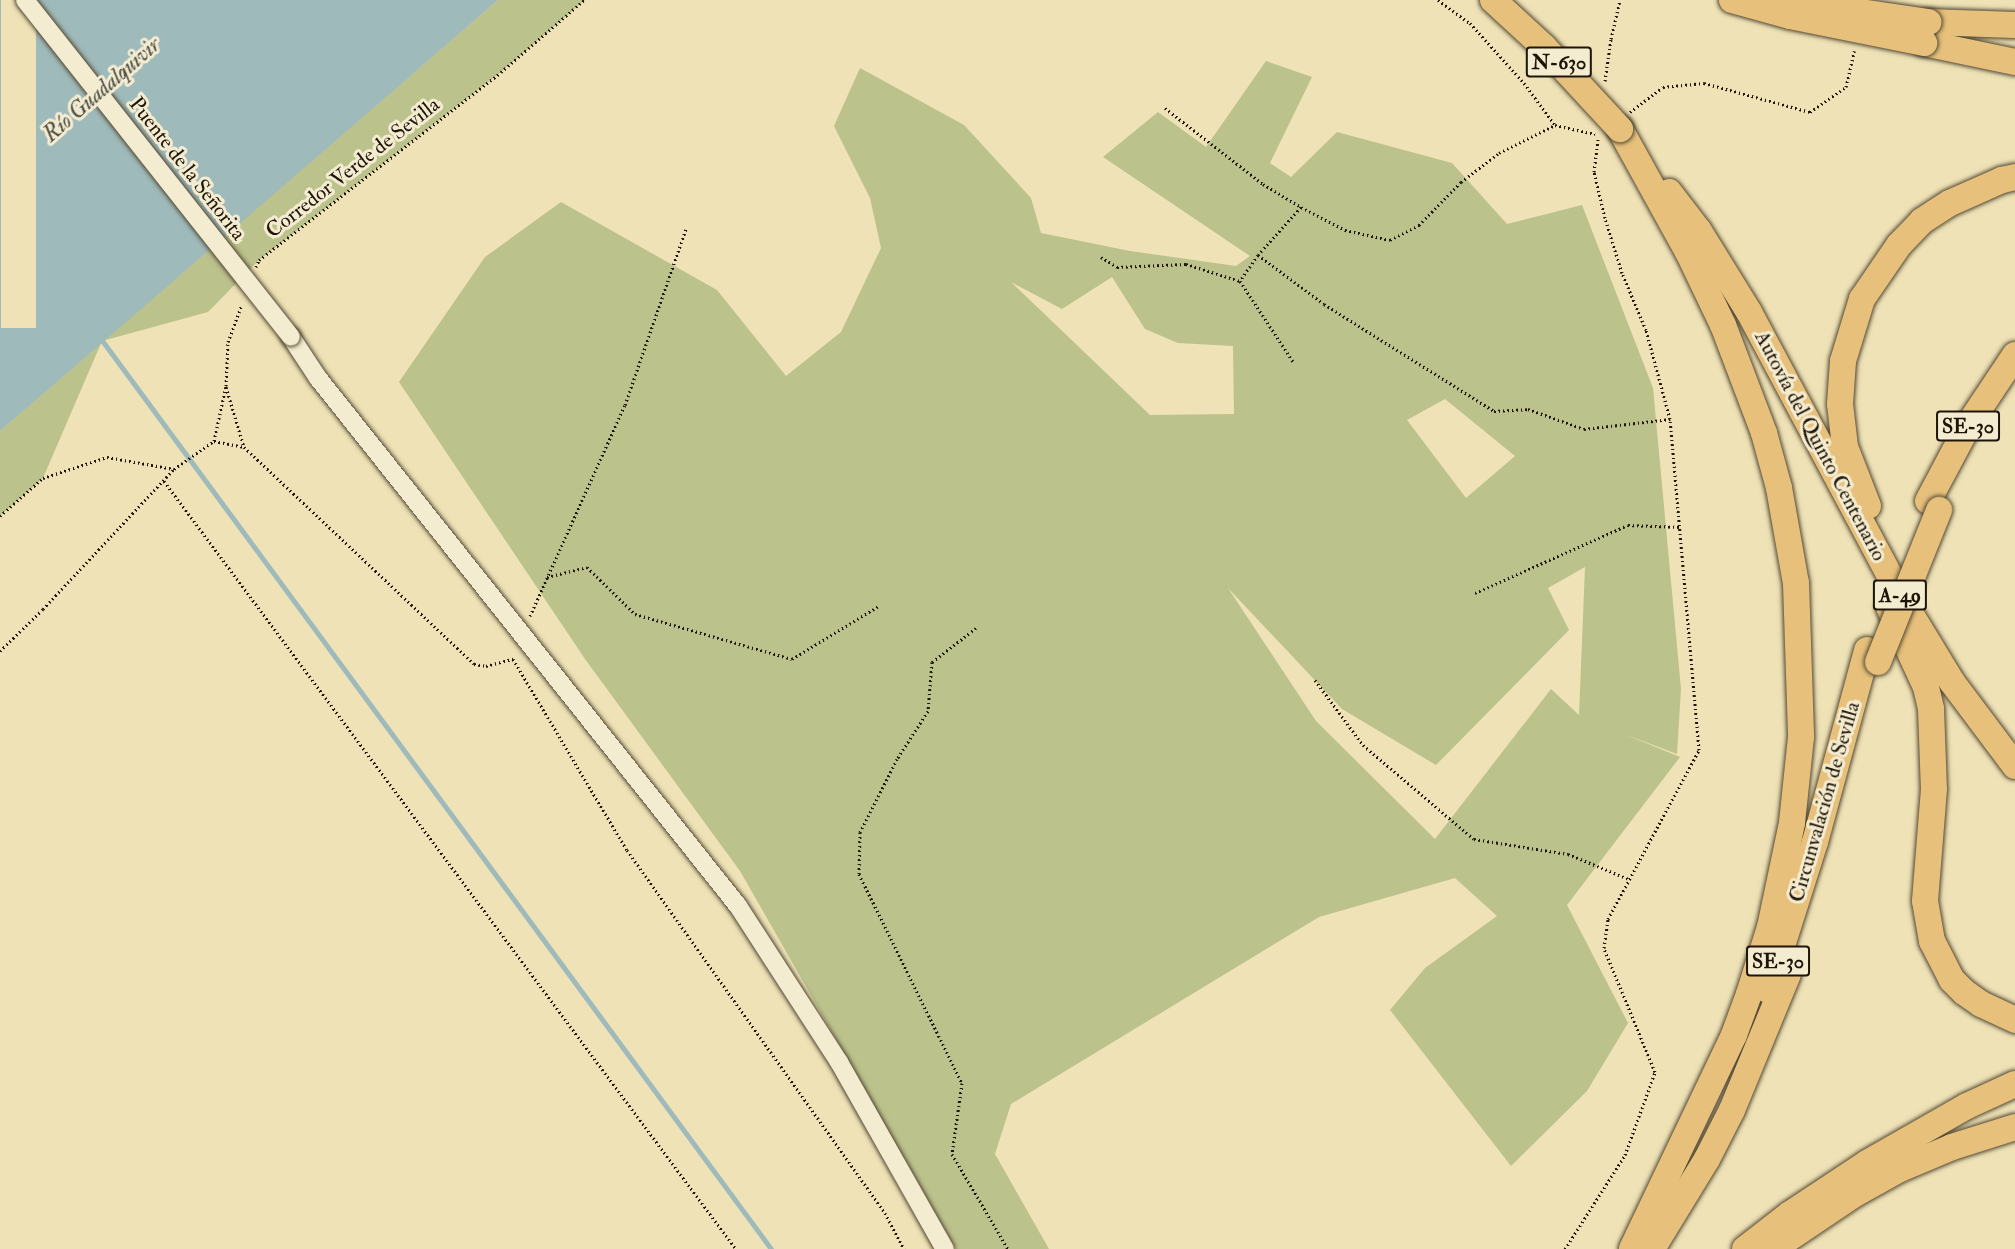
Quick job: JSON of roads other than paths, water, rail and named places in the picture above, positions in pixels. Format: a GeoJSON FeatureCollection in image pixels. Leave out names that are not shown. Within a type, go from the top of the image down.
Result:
{"type":"FeatureCollection","features":[{"type":"Feature","properties":{"kind":"highway","name":"N-630"},"geometry":{"type":"LineString","coordinates":[[1493,0],[1544,47],[1610,127]]}},
{"type":"Feature","properties":{"kind":"highway"},"geometry":{"type":"LineString","coordinates":[[1732,0],[1790,16],[1926,32],[2015,26]]}},
{"type":"Feature","properties":{"kind":"highway"},"geometry":{"type":"LineString","coordinates":[[1780,0],[1926,32],[2015,62]]}},
{"type":"Feature","properties":{"kind":"highway","name":"Autovía del Quinto Centenario"},"geometry":{"type":"LineString","coordinates":[[1610,127],[1699,231],[1749,312],[1907,608],[1952,682],[2015,766]]}},
{"type":"Feature","properties":{"kind":"highway"},"geometry":{"type":"LineString","coordinates":[[1610,127],[1688,252],[1723,325],[1764,433],[1779,488],[1796,583],[1800,748],[1790,834],[1770,927],[1749,994],[1734,1035],[1633,1249]]}},
{"type":"Feature","properties":{"kind":"highway"},"geometry":{"type":"LineString","coordinates":[[2015,177],[2002,180],[1950,203],[1922,221],[1899,245],[1862,299],[1842,361],[1840,404],[1845,447],[1872,516],[1927,619],[1990,716],[2015,746]]}},
{"type":"Feature","properties":{"kind":"highway","name":"Circunvalación de Sevilla"},"geometry":{"type":"LineString","coordinates":[[1633,1249],[1673,1189],[1707,1127],[1764,1000],[1787,938],[1873,656],[1969,424],[2015,356]]}},
{"type":"Feature","properties":{"kind":"highway"},"geometry":{"type":"LineString","coordinates":[[1934,505],[2015,379]]}},
{"type":"Feature","properties":{"kind":"highway"},"geometry":{"type":"LineString","coordinates":[[1802,412],[1868,564],[1926,687],[1931,709],[1935,761],[1925,901],[1932,941],[1952,980],[1964,992],[1980,1004],[2015,1020]]}},
{"type":"Feature","properties":{"kind":"highway"},"geometry":{"type":"LineString","coordinates":[[1652,1249],[1707,1159],[1732,1110],[1772,1016],[1804,931],[1873,656]]}},
{"type":"Feature","properties":{"kind":"highway"},"geometry":{"type":"LineString","coordinates":[[1745,1249],[1790,1214],[1867,1163],[1967,1106],[2015,1084]]}},
{"type":"Feature","properties":{"kind":"highway"},"geometry":{"type":"LineString","coordinates":[[1773,1249],[1855,1194],[1900,1169],[1952,1147],[2015,1128]]}},
{"type":"Feature","properties":{"kind":"street","name":"Puente de la Señorita"},"geometry":{"type":"LineString","coordinates":[[25,0],[291,337],[318,378],[738,906],[840,1062],[945,1249]]}},
{"type":"Feature","properties":{"kind":"water","name":"Río Guadalquivir"},"geometry":{"type":"Polygon","coordinates":[[[0,0],[498,0],[0,431],[0,0]]]}},
{"type":"Feature","properties":{"kind":"waterway"},"geometry":{"type":"LineString","coordinates":[[98,335],[771,1249]]}}]}
